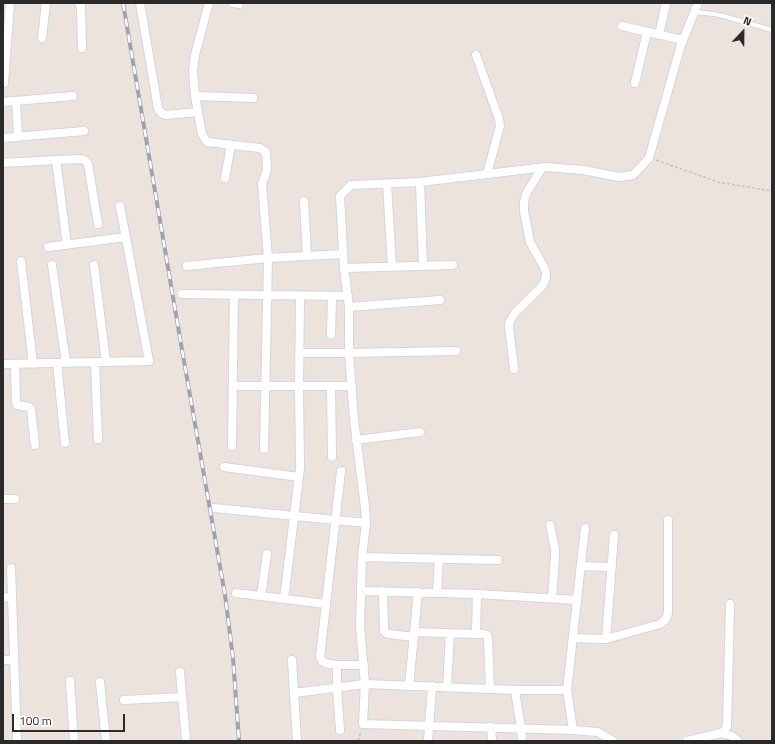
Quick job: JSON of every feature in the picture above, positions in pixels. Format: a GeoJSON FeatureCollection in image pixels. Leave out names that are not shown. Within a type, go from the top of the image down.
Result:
{"type":"FeatureCollection","features":[{"type":"Feature","properties":{"kind":"street"},"geometry":{"type":"LineString","coordinates":[[4,83],[4,61],[10,3]]}},
{"type":"Feature","properties":{"kind":"street"},"geometry":{"type":"LineString","coordinates":[[42,38],[46,3]]}},
{"type":"Feature","properties":{"kind":"street"},"geometry":{"type":"LineString","coordinates":[[79,3],[81,7],[82,48]]}},
{"type":"Feature","properties":{"kind":"street"},"geometry":{"type":"LineString","coordinates":[[140,3],[158,108],[161,113],[166,115],[198,112]]}},
{"type":"Feature","properties":{"kind":"street"},"geometry":{"type":"LineString","coordinates":[[208,3],[195,55],[193,70],[195,96],[202,134],[207,142],[260,148],[266,152],[267,170],[262,184],[268,258],[264,449]]}},
{"type":"Feature","properties":{"kind":"street"},"geometry":{"type":"LineString","coordinates":[[659,35],[666,3]]}},
{"type":"Feature","properties":{"kind":"street"},"geometry":{"type":"LineString","coordinates":[[613,741],[598,732],[573,730],[363,724],[365,684],[360,626],[362,557],[366,523],[354,419],[349,354],[349,307],[344,268],[340,196],[351,186],[420,182],[546,167],[583,170],[620,177],[633,175],[649,158],[683,40],[698,3]]}},
{"type":"Feature","properties":{"kind":"street"},"geometry":{"type":"LineString","coordinates":[[622,26],[683,40]]}},
{"type":"Feature","properties":{"kind":"street"},"geometry":{"type":"LineString","coordinates":[[635,83],[646,32]]}},
{"type":"Feature","properties":{"kind":"street"},"geometry":{"type":"LineString","coordinates":[[476,55],[499,119],[500,126],[487,174]]}},
{"type":"Feature","properties":{"kind":"street"},"geometry":{"type":"LineString","coordinates":[[3,102],[73,96]]}},
{"type":"Feature","properties":{"kind":"street"},"geometry":{"type":"LineString","coordinates":[[195,96],[253,98]]}},
{"type":"Feature","properties":{"kind":"street"},"geometry":{"type":"LineString","coordinates":[[16,101],[18,136]]}},
{"type":"Feature","properties":{"kind":"street"},"geometry":{"type":"LineString","coordinates":[[3,138],[84,131]]}},
{"type":"Feature","properties":{"kind":"street"},"geometry":{"type":"LineString","coordinates":[[226,178],[231,145]]}},
{"type":"Feature","properties":{"kind":"street"},"geometry":{"type":"LineString","coordinates":[[3,163],[82,159],[88,162],[98,224]]}},
{"type":"Feature","properties":{"kind":"street"},"geometry":{"type":"LineString","coordinates":[[56,160],[67,245]]}},
{"type":"Feature","properties":{"kind":"street"},"geometry":{"type":"LineString","coordinates":[[514,369],[510,321],[515,313],[541,287],[546,277],[544,267],[530,242],[524,211],[524,203],[527,192],[542,168]]}},
{"type":"Feature","properties":{"kind":"street"},"geometry":{"type":"LineString","coordinates":[[420,182],[423,266]]}},
{"type":"Feature","properties":{"kind":"street"},"geometry":{"type":"LineString","coordinates":[[387,184],[392,267]]}},
{"type":"Feature","properties":{"kind":"street"},"geometry":{"type":"LineString","coordinates":[[304,201],[307,256]]}},
{"type":"Feature","properties":{"kind":"street"},"geometry":{"type":"LineString","coordinates":[[3,364],[149,362],[120,206]]}},
{"type":"Feature","properties":{"kind":"street"},"geometry":{"type":"LineString","coordinates":[[48,247],[126,238]]}},
{"type":"Feature","properties":{"kind":"street"},"geometry":{"type":"LineString","coordinates":[[187,266],[268,258],[343,254]]}},
{"type":"Feature","properties":{"kind":"street"},"geometry":{"type":"LineString","coordinates":[[22,261],[33,364]]}},
{"type":"Feature","properties":{"kind":"street"},"geometry":{"type":"LineString","coordinates":[[52,265],[62,363],[65,443]]}},
{"type":"Feature","properties":{"kind":"street"},"geometry":{"type":"LineString","coordinates":[[94,265],[106,362]]}},
{"type":"Feature","properties":{"kind":"street"},"geometry":{"type":"LineString","coordinates":[[344,268],[453,265]]}},
{"type":"Feature","properties":{"kind":"street"},"geometry":{"type":"LineString","coordinates":[[182,294],[348,296]]}},
{"type":"Feature","properties":{"kind":"street"},"geometry":{"type":"LineString","coordinates":[[232,446],[234,295]]}},
{"type":"Feature","properties":{"kind":"street"},"geometry":{"type":"LineString","coordinates":[[284,599],[300,460],[300,296]]}},
{"type":"Feature","properties":{"kind":"street"},"geometry":{"type":"LineString","coordinates":[[331,335],[332,296]]}},
{"type":"Feature","properties":{"kind":"street"},"geometry":{"type":"LineString","coordinates":[[349,307],[440,300]]}},
{"type":"Feature","properties":{"kind":"street"},"geometry":{"type":"LineString","coordinates":[[299,353],[349,354],[456,351]]}},
{"type":"Feature","properties":{"kind":"street"},"geometry":{"type":"LineString","coordinates":[[94,363],[98,439]]}},
{"type":"Feature","properties":{"kind":"street"},"geometry":{"type":"LineString","coordinates":[[15,364],[16,403],[17,405],[29,407],[31,409],[35,445]]}},
{"type":"Feature","properties":{"kind":"street"},"geometry":{"type":"LineString","coordinates":[[233,386],[352,386]]}},
{"type":"Feature","properties":{"kind":"street"},"geometry":{"type":"LineString","coordinates":[[331,386],[332,457]]}},
{"type":"Feature","properties":{"kind":"street"},"geometry":{"type":"LineString","coordinates":[[356,440],[420,432]]}},
{"type":"Feature","properties":{"kind":"street"},"geometry":{"type":"LineString","coordinates":[[224,467],[299,477]]}},
{"type":"Feature","properties":{"kind":"street"},"geometry":{"type":"LineString","coordinates":[[341,472],[320,657],[325,663],[364,666]]}},
{"type":"Feature","properties":{"kind":"street"},"geometry":{"type":"LineString","coordinates":[[3,500],[15,499]]}},
{"type":"Feature","properties":{"kind":"street"},"geometry":{"type":"LineString","coordinates":[[214,508],[366,523]]}},
{"type":"Feature","properties":{"kind":"street"},"geometry":{"type":"LineString","coordinates":[[573,638],[606,639],[660,624],[664,621],[668,612],[668,520]]}},
{"type":"Feature","properties":{"kind":"street"},"geometry":{"type":"LineString","coordinates":[[550,525],[555,556],[552,598]]}},
{"type":"Feature","properties":{"kind":"street"},"geometry":{"type":"LineString","coordinates":[[573,730],[567,690],[585,528]]}},
{"type":"Feature","properties":{"kind":"street"},"geometry":{"type":"LineString","coordinates":[[606,639],[614,535]]}},
{"type":"Feature","properties":{"kind":"street"},"geometry":{"type":"LineString","coordinates":[[261,596],[267,554]]}},
{"type":"Feature","properties":{"kind":"street"},"geometry":{"type":"LineString","coordinates":[[362,557],[498,560]]}},
{"type":"Feature","properties":{"kind":"street"},"geometry":{"type":"LineString","coordinates":[[437,593],[439,559]]}},
{"type":"Feature","properties":{"kind":"street"},"geometry":{"type":"LineString","coordinates":[[581,566],[612,567]]}},
{"type":"Feature","properties":{"kind":"street"},"geometry":{"type":"LineString","coordinates":[[11,568],[17,741]]}},
{"type":"Feature","properties":{"kind":"street"},"geometry":{"type":"LineString","coordinates":[[361,591],[477,594],[577,600]]}},
{"type":"Feature","properties":{"kind":"street"},"geometry":{"type":"LineString","coordinates":[[383,591],[384,631],[386,633],[414,635],[450,633],[487,635],[490,689]]}},
{"type":"Feature","properties":{"kind":"street"},"geometry":{"type":"LineString","coordinates":[[409,686],[418,592]]}},
{"type":"Feature","properties":{"kind":"street"},"geometry":{"type":"LineString","coordinates":[[236,593],[326,604]]}},
{"type":"Feature","properties":{"kind":"street"},"geometry":{"type":"LineString","coordinates":[[476,634],[477,594]]}},
{"type":"Feature","properties":{"kind":"street"},"geometry":{"type":"LineString","coordinates":[[3,597],[12,598]]}},
{"type":"Feature","properties":{"kind":"street"},"geometry":{"type":"LineString","coordinates":[[687,741],[721,733],[726,729],[728,722],[730,604]]}},
{"type":"Feature","properties":{"kind":"street"},"geometry":{"type":"LineString","coordinates":[[447,687],[450,633]]}},
{"type":"Feature","properties":{"kind":"street"},"geometry":{"type":"LineString","coordinates":[[3,660],[14,660]]}},
{"type":"Feature","properties":{"kind":"street"},"geometry":{"type":"LineString","coordinates":[[292,660],[297,741]]}},
{"type":"Feature","properties":{"kind":"street"},"geometry":{"type":"LineString","coordinates":[[337,665],[340,730]]}},
{"type":"Feature","properties":{"kind":"street"},"geometry":{"type":"LineString","coordinates":[[180,672],[186,741]]}},
{"type":"Feature","properties":{"kind":"street"},"geometry":{"type":"LineString","coordinates":[[70,681],[74,741]]}},
{"type":"Feature","properties":{"kind":"street"},"geometry":{"type":"LineString","coordinates":[[100,682],[106,741]]}},
{"type":"Feature","properties":{"kind":"street"},"geometry":{"type":"LineString","coordinates":[[294,693],[365,684],[515,690],[567,690]]}},
{"type":"Feature","properties":{"kind":"street"},"geometry":{"type":"LineString","coordinates":[[428,741],[432,686]]}},
{"type":"Feature","properties":{"kind":"street"},"geometry":{"type":"LineString","coordinates":[[515,690],[522,741]]}},
{"type":"Feature","properties":{"kind":"street"},"geometry":{"type":"LineString","coordinates":[[124,700],[182,697]]}},
{"type":"Feature","properties":{"kind":"street"},"geometry":{"type":"LineString","coordinates":[[491,727],[492,741]]}},
{"type":"Feature","properties":{"kind":"street"},"geometry":{"type":"LineString","coordinates":[[721,733],[732,736],[738,741]]}},
{"type":"Feature","properties":{"kind":"lane"},"geometry":{"type":"LineString","coordinates":[[694,12],[723,16],[772,30]]}},
{"type":"Feature","properties":{"kind":"path"},"geometry":{"type":"LineString","coordinates":[[649,158],[718,182],[772,191]]}},
{"type":"Feature","properties":{"kind":"path"},"geometry":{"type":"LineString","coordinates":[[358,741],[363,724]]}},
{"type":"Feature","properties":{"kind":"railway"},"geometry":{"type":"LineString","coordinates":[[123,3],[225,595],[233,658],[239,741]]}}]}
